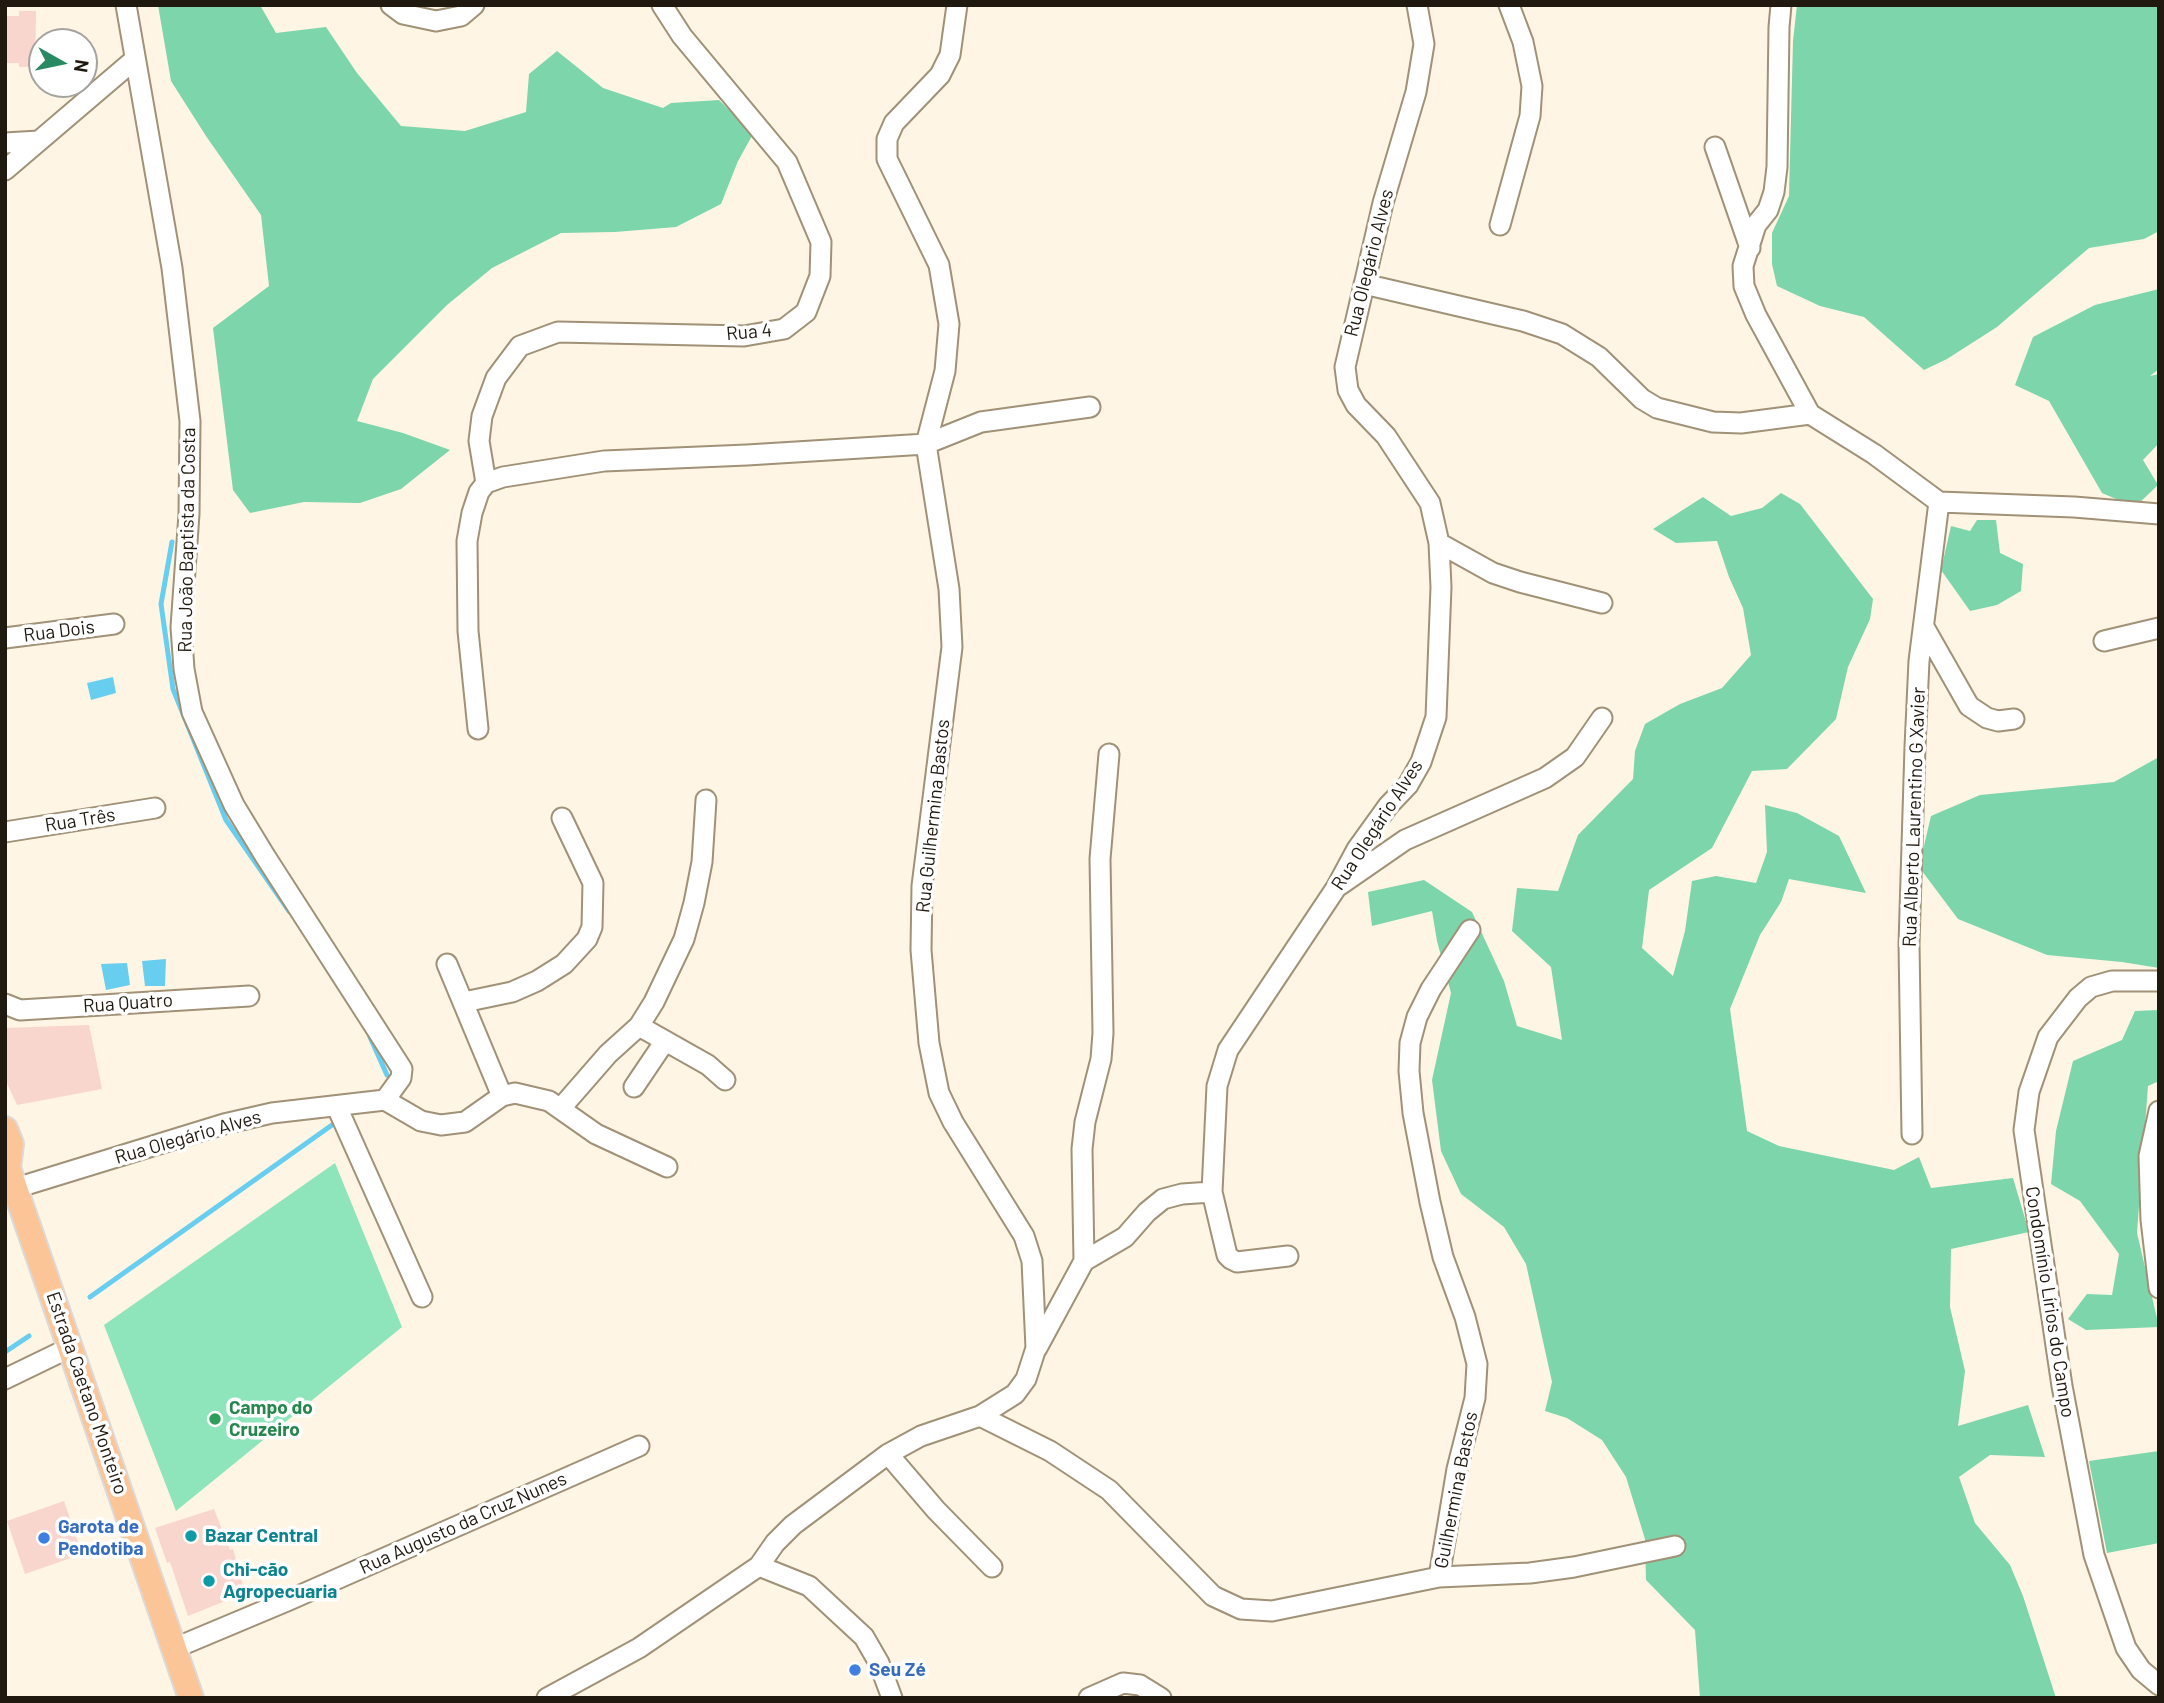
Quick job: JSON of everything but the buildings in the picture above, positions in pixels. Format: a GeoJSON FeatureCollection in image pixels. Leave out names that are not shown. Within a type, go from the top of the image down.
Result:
{"type":"FeatureCollection","features":[{"type":"Feature","properties":{"kind":"main road","name":"Estrada Caetano Monteiro"},"geometry":{"type":"LineString","coordinates":[[5,1129],[11,1144],[10,1174],[191,1698]]}},
{"type":"Feature","properties":{"kind":"street","name":"Rua João Baptista da Costa"},"geometry":{"type":"LineString","coordinates":[[126,5],[172,268],[190,421],[189,514],[181,627],[184,669],[192,712],[234,805],[402,1069],[401,1077],[385,1100]]}},
{"type":"Feature","properties":{"kind":"street"},"geometry":{"type":"LineString","coordinates":[[391,5],[403,14],[436,22],[461,16],[474,5]]}},
{"type":"Feature","properties":{"kind":"street","name":"Rua 4"},"geometry":{"type":"LineString","coordinates":[[486,484],[479,441],[482,416],[496,378],[520,346],[558,332],[744,336],[784,329],[806,312],[820,275],[821,242],[787,162],[682,36],[662,5]]}},
{"type":"Feature","properties":{"kind":"street"},"geometry":{"type":"LineString","coordinates":[[926,444],[944,371],[948,324],[939,265],[887,159],[887,139],[894,122],[940,75],[950,55],[957,5]]}},
{"type":"Feature","properties":{"kind":"street","name":"Rua Olegário Alves"},"geometry":{"type":"LineString","coordinates":[[1288,1256],[1237,1262],[1227,1255],[1212,1192],[1217,1086],[1228,1050],[1336,888],[1357,849],[1388,806],[1408,785],[1421,762],[1436,717],[1441,587],[1439,543],[1430,503],[1386,436],[1356,405],[1348,390],[1345,367],[1383,203],[1416,92],[1424,44],[1417,5]]}},
{"type":"Feature","properties":{"kind":"street"},"geometry":{"type":"LineString","coordinates":[[1500,225],[1530,116],[1532,86],[1523,42],[1510,5]]}},
{"type":"Feature","properties":{"kind":"street"},"geometry":{"type":"LineString","coordinates":[[1781,5],[1774,192],[1768,210],[1756,225],[1743,266],[1744,286],[1756,314],[1810,414],[1874,454],[1939,502],[2074,507],[2159,514]]}},
{"type":"Feature","properties":{"kind":"street"},"geometry":{"type":"LineString","coordinates":[[5,170],[134,60]]}},
{"type":"Feature","properties":{"kind":"street"},"geometry":{"type":"LineString","coordinates":[[5,143],[39,141]]}},
{"type":"Feature","properties":{"kind":"street"},"geometry":{"type":"LineString","coordinates":[[1715,147],[1750,248]]}},
{"type":"Feature","properties":{"kind":"street"},"geometry":{"type":"LineString","coordinates":[[1364,284],[1523,321],[1562,334],[1599,357],[1642,399],[1657,408],[1713,422],[1741,423],[1810,414]]}},
{"type":"Feature","properties":{"kind":"street"},"geometry":{"type":"LineString","coordinates":[[478,729],[468,631],[467,541],[472,513],[486,484],[503,477],[604,461],[747,456],[926,444],[981,422],[1090,407]]}},
{"type":"Feature","properties":{"kind":"street","name":"Rua Guilhermina Bastos"},"geometry":{"type":"LineString","coordinates":[[547,1698],[639,1648],[759,1566],[775,1543],[793,1525],[888,1454],[921,1436],[980,1416],[1015,1394],[1026,1379],[1036,1348],[1031,1261],[1024,1236],[948,1112],[939,1093],[929,1043],[922,950],[922,886],[952,647],[952,615],[926,444]]}},
{"type":"Feature","properties":{"kind":"street","name":"Rua Alberto Laurentino G Xavier"},"geometry":{"type":"LineString","coordinates":[[1912,1134],[1909,944],[1919,661],[1939,502]]}},
{"type":"Feature","properties":{"kind":"street"},"geometry":{"type":"LineString","coordinates":[[1439,543],[1493,573],[1602,603]]}},
{"type":"Feature","properties":{"kind":"street","name":"Rua Dois"},"geometry":{"type":"LineString","coordinates":[[5,638],[114,624]]}},
{"type":"Feature","properties":{"kind":"street"},"geometry":{"type":"LineString","coordinates":[[1924,627],[1969,706],[1987,718],[1998,721],[2014,719]]}},
{"type":"Feature","properties":{"kind":"street"},"geometry":{"type":"LineString","coordinates":[[2104,642],[2159,628]]}},
{"type":"Feature","properties":{"kind":"street"},"geometry":{"type":"LineString","coordinates":[[1336,888],[1405,840],[1545,778],[1575,757],[1602,718]]}},
{"type":"Feature","properties":{"kind":"street"},"geometry":{"type":"LineString","coordinates":[[1036,1348],[1084,1261],[1082,1149],[1085,1122],[1101,1059],[1100,859],[1109,754]]}},
{"type":"Feature","properties":{"kind":"street"},"geometry":{"type":"LineString","coordinates":[[561,1108],[608,1054],[639,1026],[654,1002],[684,939],[702,862],[706,800]]}},
{"type":"Feature","properties":{"kind":"street","name":"Rua Três"},"geometry":{"type":"LineString","coordinates":[[5,832],[155,808]]}},
{"type":"Feature","properties":{"kind":"street"},"geometry":{"type":"LineString","coordinates":[[464,1002],[512,992],[537,981],[564,964],[587,939],[592,927],[593,883],[562,818]]}},
{"type":"Feature","properties":{"kind":"street","name":"Guilhermina Bastos"},"geometry":{"type":"LineString","coordinates":[[980,1416],[1050,1451],[1109,1490],[1213,1596],[1241,1609],[1272,1611],[1439,1577],[1457,1469],[1475,1398],[1477,1364],[1465,1317],[1443,1256],[1413,1113],[1409,1071],[1410,1043],[1417,1017],[1431,989],[1470,930]]}},
{"type":"Feature","properties":{"kind":"street"},"geometry":{"type":"LineString","coordinates":[[447,964],[502,1096]]}},
{"type":"Feature","properties":{"kind":"street","name":"Condomínio Lírios do Campo"},"geometry":{"type":"LineString","coordinates":[[2159,981],[2112,981],[2091,987],[2078,998],[2048,1037],[2029,1092],[2024,1130],[2062,1386],[2094,1555],[2126,1648],[2141,1670],[2159,1685]]}},
{"type":"Feature","properties":{"kind":"street","name":"Rua Quatro"},"geometry":{"type":"LineString","coordinates":[[6,1005],[20,1010],[249,996]]}},
{"type":"Feature","properties":{"kind":"street"},"geometry":{"type":"LineString","coordinates":[[639,1026],[708,1066],[725,1080]]}},
{"type":"Feature","properties":{"kind":"street"},"geometry":{"type":"LineString","coordinates":[[634,1087],[665,1041]]}},
{"type":"Feature","properties":{"kind":"street"},"geometry":{"type":"LineString","coordinates":[[385,1100],[421,1121],[441,1125],[465,1122],[502,1096],[515,1093],[532,1096],[561,1108],[596,1134],[667,1167]]}},
{"type":"Feature","properties":{"kind":"street","name":"Rua Olegário Alves"},"geometry":{"type":"LineString","coordinates":[[10,1174],[272,1113],[385,1100]]}},
{"type":"Feature","properties":{"kind":"street"},"geometry":{"type":"LineString","coordinates":[[337,1107],[422,1297]]}},
{"type":"Feature","properties":{"kind":"street"},"geometry":{"type":"LineString","coordinates":[[2159,1111],[2149,1156],[2151,1220],[2159,1288]]}},
{"type":"Feature","properties":{"kind":"street"},"geometry":{"type":"LineString","coordinates":[[1084,1261],[1125,1237],[1147,1212],[1163,1199],[1182,1194],[1212,1192]]}},
{"type":"Feature","properties":{"kind":"street"},"geometry":{"type":"LineString","coordinates":[[5,1378],[71,1347]]}},
{"type":"Feature","properties":{"kind":"street","name":"Rua Augusto da Cruz Nunes"},"geometry":{"type":"LineString","coordinates":[[175,1648],[639,1446]]}},
{"type":"Feature","properties":{"kind":"street"},"geometry":{"type":"LineString","coordinates":[[888,1454],[936,1510],[992,1567]]}},
{"type":"Feature","properties":{"kind":"street"},"geometry":{"type":"LineString","coordinates":[[1439,1577],[1530,1573],[1574,1567],[1675,1546]]}},
{"type":"Feature","properties":{"kind":"street"},"geometry":{"type":"LineString","coordinates":[[759,1566],[808,1586],[864,1637],[879,1663],[892,1698]]}},
{"type":"Feature","properties":{"kind":"street"},"geometry":{"type":"LineString","coordinates":[[1088,1698],[1123,1684],[1140,1685],[1161,1698]]}},
{"type":"Feature","properties":{"kind":"green space"},"geometry":{"type":"Polygon","coordinates":[[[158,5],[260,5],[276,33],[326,27],[357,73],[401,126],[465,131],[526,112],[529,74],[557,51],[603,88],[663,108],[671,103],[719,100],[753,134],[738,161],[721,204],[676,227],[561,233],[492,268],[447,305],[373,379],[357,421],[403,433],[450,450],[401,489],[360,503],[304,502],[250,513],[233,490],[213,328],[269,286],[261,215],[171,81],[158,5]]]}},
{"type":"Feature","properties":{"kind":"green space"},"geometry":{"type":"Polygon","coordinates":[[[1797,5],[2159,5],[2159,231],[2144,239],[2089,248],[1997,327],[1947,359],[1924,370],[1864,317],[1820,306],[1777,286],[1772,264],[1772,233],[1789,196],[1793,41],[1797,5]]]}},
{"type":"Feature","properties":{"kind":"green space"},"geometry":{"type":"Polygon","coordinates":[[[2159,289],[2159,369],[2150,376],[2159,374],[2159,443],[2143,460],[2158,485],[2135,507],[2102,493],[2049,401],[2015,385],[2033,337],[2095,305],[2159,289]]]}},
{"type":"Feature","properties":{"kind":"green space"},"geometry":{"type":"Polygon","coordinates":[[[1781,493],[1800,504],[1873,599],[1870,619],[1848,667],[1836,719],[1787,769],[1752,771],[1712,848],[1649,890],[1642,948],[1673,976],[1685,931],[1692,881],[1716,876],[1756,883],[1767,852],[1765,805],[1797,813],[1839,836],[1866,893],[1789,879],[1781,902],[1760,935],[1730,1009],[1747,1131],[1779,1146],[1894,1170],[1919,1157],[1931,1188],[2013,1178],[2029,1232],[1951,1249],[1950,1307],[1965,1371],[1958,1426],[2028,1405],[2045,1457],[1990,1455],[1959,1477],[1975,1523],[2010,1565],[2023,1596],[2056,1698],[1700,1698],[1695,1630],[1646,1580],[1645,1539],[1626,1477],[1602,1440],[1567,1418],[1545,1411],[1552,1382],[1526,1264],[1504,1227],[1461,1194],[1441,1151],[1432,1080],[1451,993],[1432,911],[1372,926],[1368,892],[1424,880],[1472,912],[1504,981],[1517,1026],[1562,1040],[1551,967],[1512,931],[1517,888],[1558,891],[1578,835],[1633,779],[1635,751],[1645,724],[1680,704],[1722,688],[1751,655],[1743,608],[1717,541],[1676,543],[1653,529],[1703,497],[1731,516],[1762,508],[1781,493]]]}},
{"type":"Feature","properties":{"kind":"green space"},"geometry":{"type":"Polygon","coordinates":[[[1977,520],[1996,520],[2000,553],[2023,564],[2021,591],[1997,605],[1970,611],[1941,570],[1951,526],[1970,531],[1977,520]]]}},
{"type":"Feature","properties":{"kind":"green space"},"geometry":{"type":"Polygon","coordinates":[[[2159,757],[2159,968],[2047,955],[1958,919],[1919,867],[1931,816],[1980,795],[2114,782],[2159,757]]]}},
{"type":"Feature","properties":{"kind":"green space"},"geometry":{"type":"Polygon","coordinates":[[[2159,1010],[2159,1081],[2148,1086],[2137,1233],[2159,1327],[2086,1330],[2068,1319],[2087,1294],[2112,1295],[2119,1254],[2080,1201],[2051,1184],[2056,1131],[2073,1061],[2122,1040],[2135,1011],[2159,1010]]]}},
{"type":"Feature","properties":{"kind":"green space","name":"Campo do Cruzeiro"},"geometry":{"type":"Polygon","coordinates":[[[335,1163],[402,1327],[176,1511],[104,1325],[335,1163]]]}},
{"type":"Feature","properties":{"kind":"green space"},"geometry":{"type":"Polygon","coordinates":[[[2159,1451],[2159,1543],[2107,1553],[2089,1461],[2159,1451]]]}},
{"type":"Feature","properties":{"kind":"water"},"geometry":{"type":"Polygon","coordinates":[[[113,677],[116,693],[91,700],[87,683],[113,677]]]}},
{"type":"Feature","properties":{"kind":"water"},"geometry":{"type":"Polygon","coordinates":[[[166,959],[165,986],[145,986],[142,961],[166,959]]]}},
{"type":"Feature","properties":{"kind":"water"},"geometry":{"type":"Polygon","coordinates":[[[127,963],[130,985],[106,990],[101,964],[127,963]]]}},
{"type":"Feature","properties":{"kind":"waterway"},"geometry":{"type":"LineString","coordinates":[[172,542],[161,604],[173,689],[226,820],[289,911]]}},
{"type":"Feature","properties":{"kind":"waterway"},"geometry":{"type":"LineString","coordinates":[[370,1037],[387,1075]]}},
{"type":"Feature","properties":{"kind":"waterway"},"geometry":{"type":"LineString","coordinates":[[90,1297],[332,1125]]}},
{"type":"Feature","properties":{"kind":"waterway"},"geometry":{"type":"LineString","coordinates":[[5,1352],[29,1336]]}},
{"type":"Feature","properties":{"kind":"place","name":"Campo do Cruzeiro"},"geometry":{"type":"Point","coordinates":[215,1419]}},
{"type":"Feature","properties":{"kind":"place","name":"Bazar Central"},"geometry":{"type":"Point","coordinates":[191,1536]}},
{"type":"Feature","properties":{"kind":"place","name":"Garota de Pendotiba"},"geometry":{"type":"Point","coordinates":[44,1538]}},
{"type":"Feature","properties":{"kind":"place","name":"Chi-cão Agropecuaria"},"geometry":{"type":"Point","coordinates":[209,1581]}},
{"type":"Feature","properties":{"kind":"place","name":"Seu Zé"},"geometry":{"type":"Point","coordinates":[855,1670]}}]}
